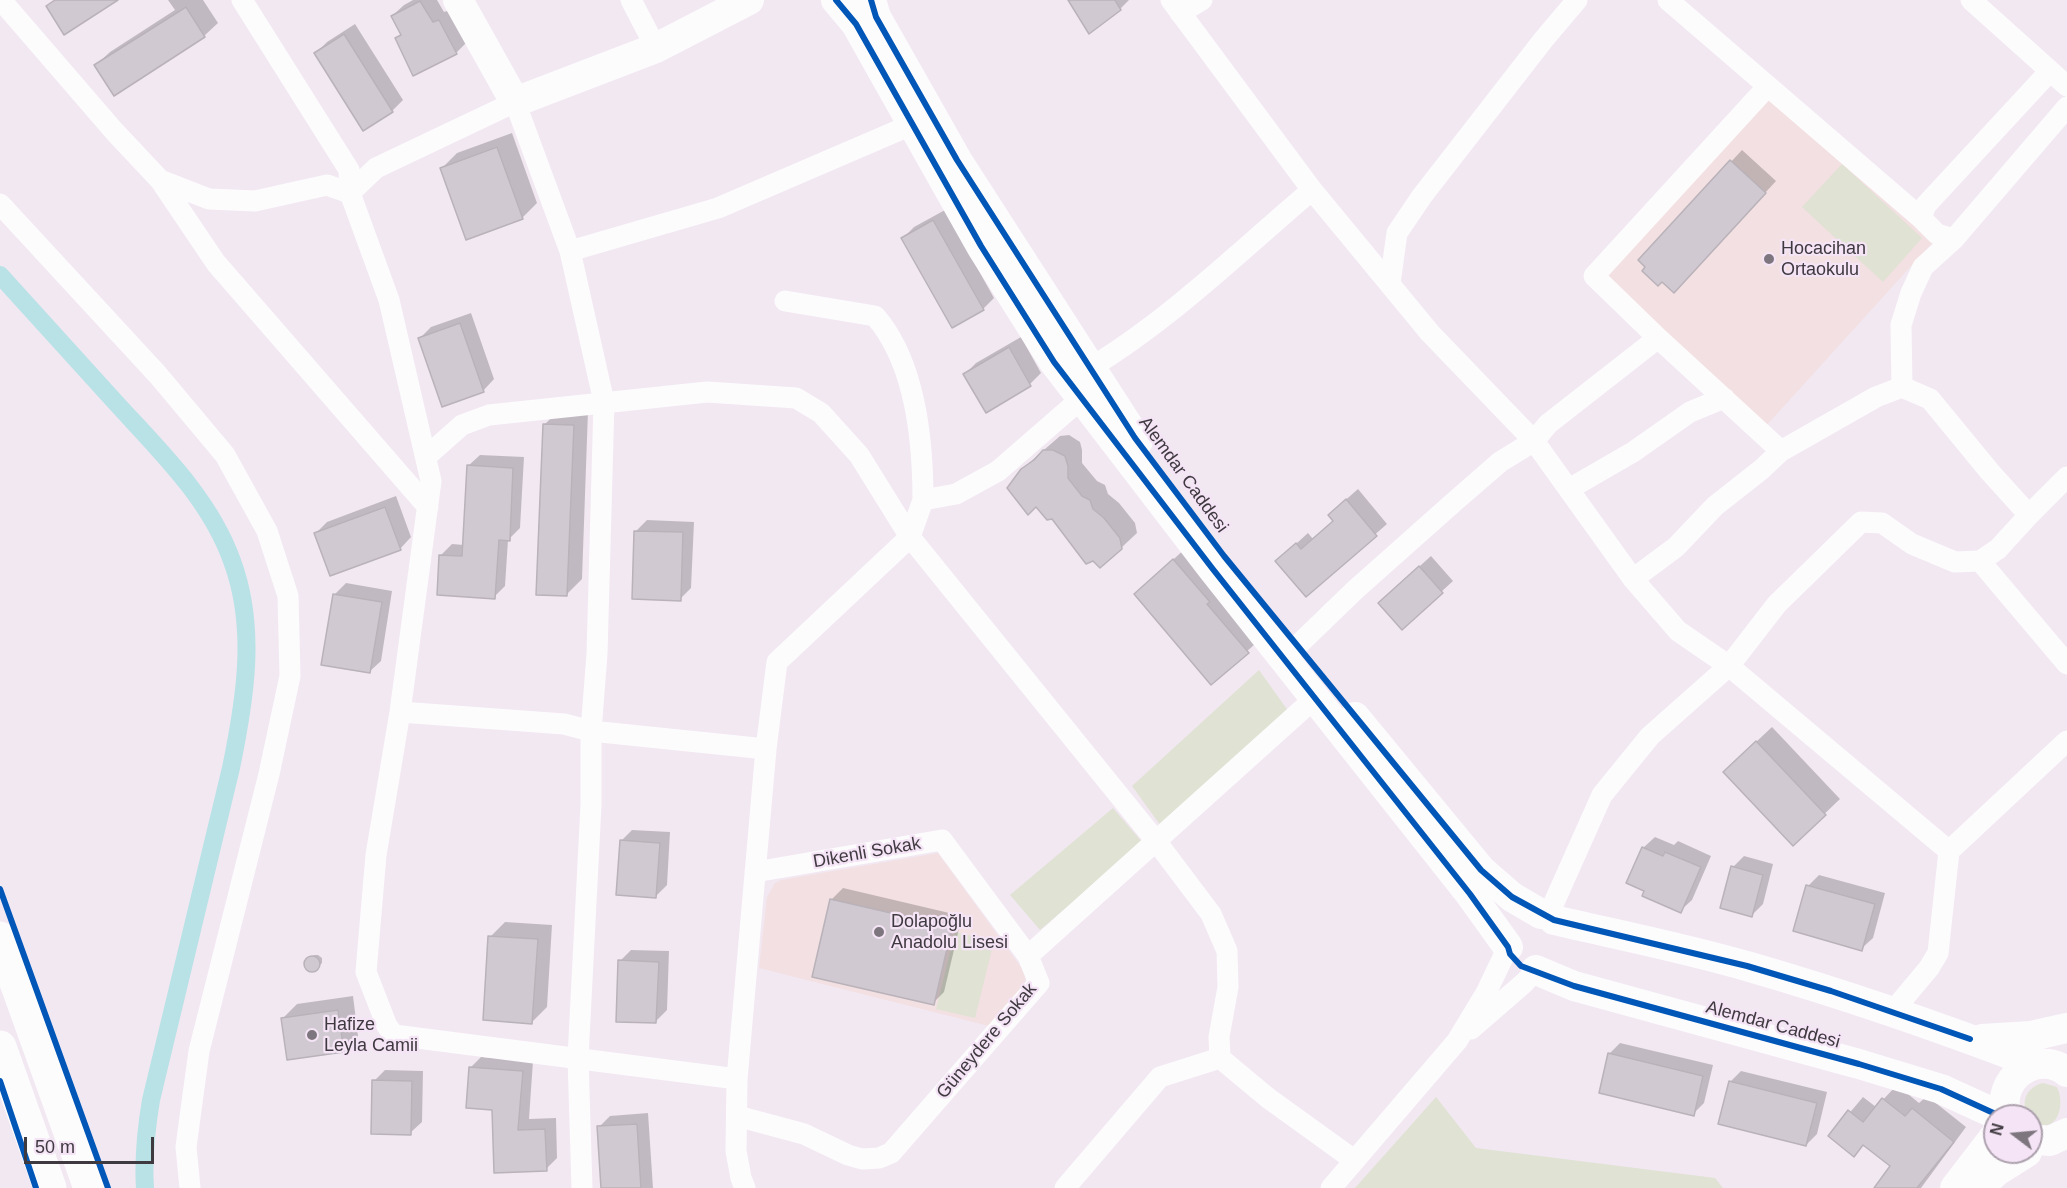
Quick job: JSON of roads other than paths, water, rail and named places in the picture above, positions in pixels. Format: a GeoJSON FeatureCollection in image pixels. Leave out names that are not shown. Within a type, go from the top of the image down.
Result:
{"type":"FeatureCollection","features":[{"type":"Feature","properties":{"kind":"main road"},"geometry":{"type":"LineString","coordinates":[[458,0],[515,102],[656,48],[749,0]]}},
{"type":"Feature","properties":{"kind":"main road","name":"Alemdar Caddesi"},"geometry":{"type":"LineString","coordinates":[[836,0],[856,24],[911,125],[993,265],[1054,362],[1470,894],[1508,947],[1510,954],[1521,966],[1550,937]]}},
{"type":"Feature","properties":{"kind":"main road","name":"Alemdar Caddesi"},"geometry":{"type":"LineString","coordinates":[[871,0],[876,17],[957,160],[1135,438],[1224,556],[1481,870],[1512,897],[1550,937],[1556,979],[1595,992],[1859,1064],[1941,1089],[1983,1108]]}},
{"type":"Feature","properties":{"kind":"main road"},"geometry":{"type":"LineString","coordinates":[[1508,947],[1510,929],[1516,921],[1532,913],[1550,937]]}},
{"type":"Feature","properties":{"kind":"main road","name":"Alemdar Caddesi"},"geometry":{"type":"LineString","coordinates":[[1550,937],[1747,966],[1893,1011],[2049,1067]]}},
{"type":"Feature","properties":{"kind":"main road"},"geometry":{"type":"LineString","coordinates":[[0,938],[90,1188]]}},
{"type":"Feature","properties":{"kind":"main road"},"geometry":{"type":"LineString","coordinates":[[1970,1039],[2012,1038],[2067,1028]]}},
{"type":"Feature","properties":{"kind":"main road"},"geometry":{"type":"LineString","coordinates":[[2005,1104],[2008,1086],[2015,1076],[2024,1068],[2049,1067],[2067,1042]]}},
{"type":"Feature","properties":{"kind":"main road"},"geometry":{"type":"LineString","coordinates":[[0,1047],[50,1188]]}},
{"type":"Feature","properties":{"kind":"main road"},"geometry":{"type":"LineString","coordinates":[[1978,1188],[1997,1171],[2045,1144]]}},
{"type":"Feature","properties":{"kind":"main road"},"geometry":{"type":"LineString","coordinates":[[1955,1188],[1983,1152]]}},
{"type":"Feature","properties":{"kind":"street"},"geometry":{"type":"LineString","coordinates":[[1,0],[114,131],[160,180],[216,263],[428,507]]}},
{"type":"Feature","properties":{"kind":"street"},"geometry":{"type":"LineString","coordinates":[[242,0],[349,170],[350,193],[389,300],[431,481],[400,712],[376,855],[366,972],[387,1026],[394,1035],[737,1079]]}},
{"type":"Feature","properties":{"kind":"street"},"geometry":{"type":"LineString","coordinates":[[631,0],[656,48]]}},
{"type":"Feature","properties":{"kind":"street"},"geometry":{"type":"LineString","coordinates":[[1202,0],[1176,6],[1312,190],[1430,333],[1534,441],[1633,579],[1678,631],[1730,666],[1949,851]]}},
{"type":"Feature","properties":{"kind":"street"},"geometry":{"type":"LineString","coordinates":[[1390,284],[1397,233],[1429,187],[1577,0]]}},
{"type":"Feature","properties":{"kind":"street"},"geometry":{"type":"LineString","coordinates":[[1668,0],[1937,234],[1954,239]]}},
{"type":"Feature","properties":{"kind":"street"},"geometry":{"type":"LineString","coordinates":[[1971,0],[2067,86]]}},
{"type":"Feature","properties":{"kind":"street"},"geometry":{"type":"LineString","coordinates":[[1921,218],[1926,205],[2050,71]]}},
{"type":"Feature","properties":{"kind":"street"},"geometry":{"type":"LineString","coordinates":[[1768,86],[1594,276],[1781,451]]}},
{"type":"Feature","properties":{"kind":"street"},"geometry":{"type":"LineString","coordinates":[[350,193],[376,168],[515,102],[570,251],[604,402],[597,654],[591,731],[591,805],[578,1058],[582,1188]]}},
{"type":"Feature","properties":{"kind":"street"},"geometry":{"type":"LineString","coordinates":[[1902,387],[1901,325],[1911,293],[1923,267],[1954,239],[2067,107]]}},
{"type":"Feature","properties":{"kind":"street"},"geometry":{"type":"LineString","coordinates":[[570,251],[718,208],[911,125]]}},
{"type":"Feature","properties":{"kind":"street"},"geometry":{"type":"LineString","coordinates":[[160,180],[209,199],[255,201],[327,185],[350,193]]}},
{"type":"Feature","properties":{"kind":"street"},"geometry":{"type":"LineString","coordinates":[[1090,368],[1125,346],[1169,312],[1312,190]]}},
{"type":"Feature","properties":{"kind":"street"},"geometry":{"type":"LineString","coordinates":[[0,204],[158,375],[225,455],[267,531],[288,596],[290,676],[269,774],[199,1051],[186,1147],[190,1188]]}},
{"type":"Feature","properties":{"kind":"street"},"geometry":{"type":"LineString","coordinates":[[745,1188],[736,1151],[737,1079],[766,749],[777,662],[910,537],[923,500],[923,460],[909,378],[886,328],[875,316],[785,301]]}},
{"type":"Feature","properties":{"kind":"street"},"geometry":{"type":"LineString","coordinates":[[1297,646],[1355,590],[1500,462],[1534,441],[1548,424],[1658,338]]}},
{"type":"Feature","properties":{"kind":"street"},"geometry":{"type":"LineString","coordinates":[[1633,579],[1676,547],[1715,506],[1781,451],[1876,398],[1902,387],[1930,399],[2029,515]]}},
{"type":"Feature","properties":{"kind":"street"},"geometry":{"type":"LineString","coordinates":[[427,456],[462,425],[489,415],[604,402],[707,392],[795,398],[821,413],[859,455],[910,537],[1156,841],[1211,914],[1227,951],[1228,987],[1219,1036],[1220,1058],[1268,1098],[1354,1160]]}},
{"type":"Feature","properties":{"kind":"street"},"geometry":{"type":"LineString","coordinates":[[923,500],[956,494],[998,471],[1082,398]]}},
{"type":"Feature","properties":{"kind":"street"},"geometry":{"type":"LineString","coordinates":[[1569,489],[1633,452],[1690,412],[1724,398]]}},
{"type":"Feature","properties":{"kind":"street"},"geometry":{"type":"LineString","coordinates":[[1331,1188],[1457,1041],[1503,1002],[1550,937],[1602,795],[1650,736],[1730,666],[1777,604],[1861,522],[1882,523],[1912,544],[1954,562],[1980,561],[1998,549],[2067,477]]}},
{"type":"Feature","properties":{"kind":"street"},"geometry":{"type":"LineString","coordinates":[[1980,561],[2067,664]]}},
{"type":"Feature","properties":{"kind":"street","name":"Güneydere Sokak"},"geometry":{"type":"LineString","coordinates":[[737,1116],[804,1134],[862,1160],[879,1158],[891,1153],[1040,983],[1028,956],[1315,698]]}},
{"type":"Feature","properties":{"kind":"street"},"geometry":{"type":"LineString","coordinates":[[400,712],[564,724],[591,731],[766,749]]}},
{"type":"Feature","properties":{"kind":"street"},"geometry":{"type":"LineString","coordinates":[[1893,1011],[1929,968],[1938,953],[1949,851],[2067,741]]}},
{"type":"Feature","properties":{"kind":"street","name":"Dikenli Sokak"},"geometry":{"type":"LineString","coordinates":[[755,872],[942,840],[1028,956]]}},
{"type":"Feature","properties":{"kind":"street"},"geometry":{"type":"LineString","coordinates":[[1457,1041],[1486,993],[1508,947]]}},
{"type":"Feature","properties":{"kind":"street"},"geometry":{"type":"LineString","coordinates":[[1065,1188],[1161,1077],[1220,1058]]}},
{"type":"Feature","properties":{"kind":"waterway"},"geometry":{"type":"LineString","coordinates":[[0,275],[166,458],[197,496],[223,538],[240,586],[246,638],[241,716],[231,768],[151,1100],[145,1144],[145,1188]]}},
{"type":"Feature","properties":{"kind":"place","name":"Hocacihan Ortaokulu"},"geometry":{"type":"Point","coordinates":[1769,259]}},
{"type":"Feature","properties":{"kind":"place","name":"Dolapoğlu Anadolu Lisesi"},"geometry":{"type":"Point","coordinates":[879,932]}},
{"type":"Feature","properties":{"kind":"place","name":"Hafize Leyla Camii"},"geometry":{"type":"Point","coordinates":[312,1035]}}]}
